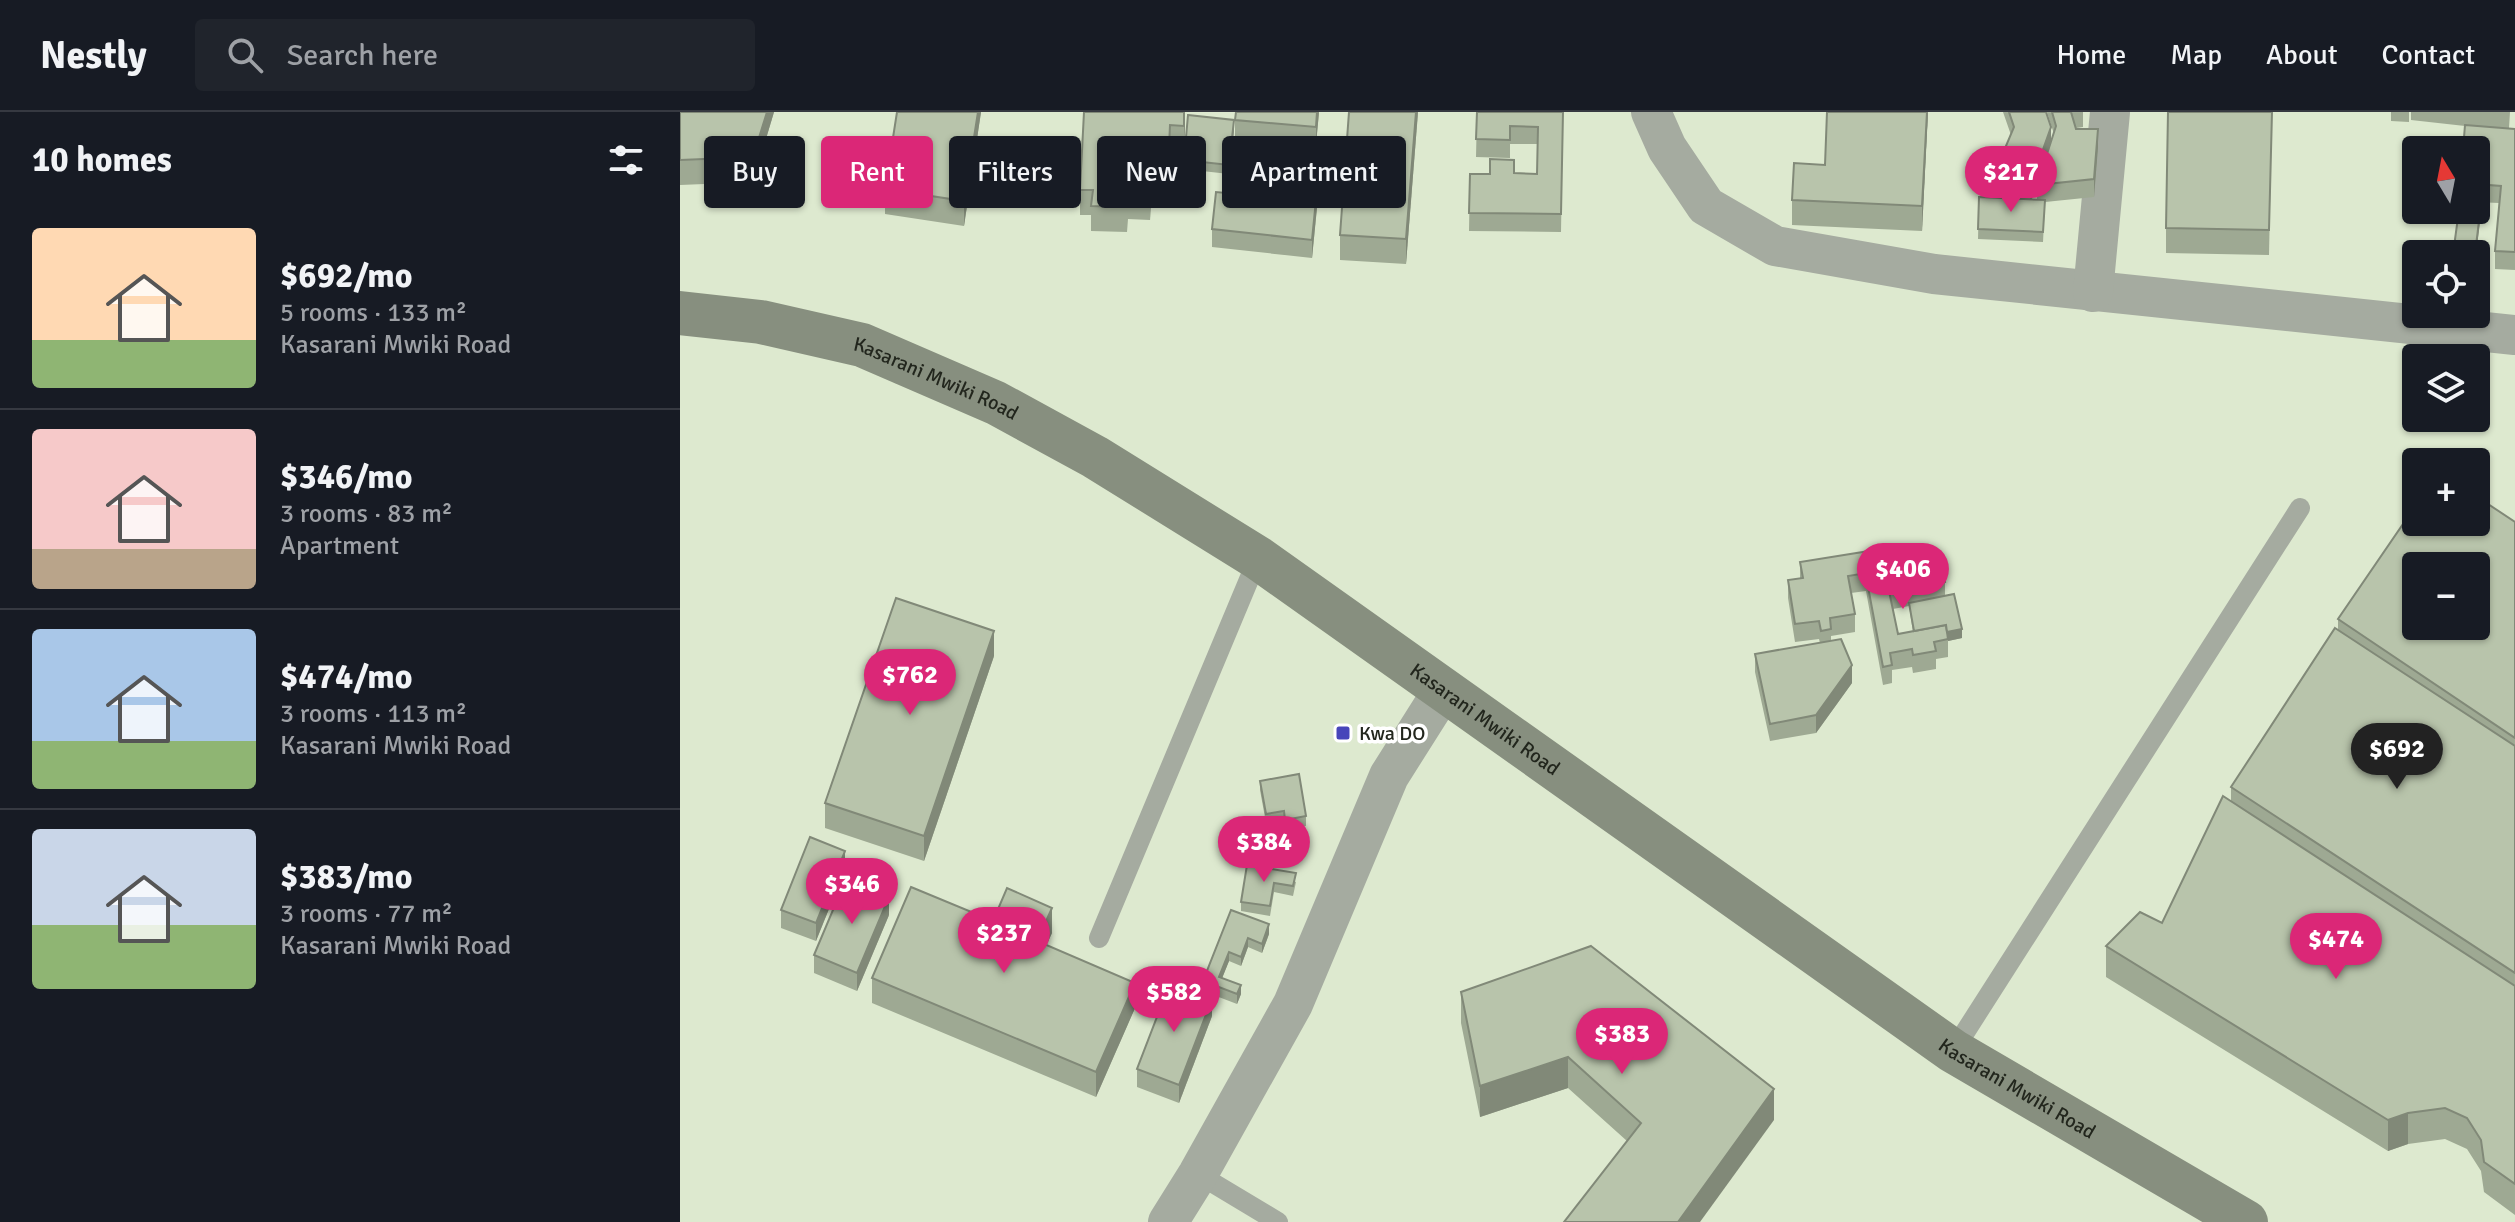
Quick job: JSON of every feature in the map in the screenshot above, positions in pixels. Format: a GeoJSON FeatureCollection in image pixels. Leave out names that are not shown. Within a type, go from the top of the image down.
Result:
{"type":"FeatureCollection","features":[{"type":"Feature","properties":{"kind":"main road","name":"Kasarani Mwiki Road"},"geometry":{"type":"LineString","coordinates":[[680,313],[761,322],[862,345],[996,403],[1095,457],[1258,558],[1953,1051],[2246,1222]]}},
{"type":"Feature","properties":{"kind":"street"},"geometry":{"type":"LineString","coordinates":[[1651,112],[1667,148],[1706,206],[1775,246],[1934,274],[2515,335]]}},
{"type":"Feature","properties":{"kind":"street"},"geometry":{"type":"LineString","coordinates":[[2093,292],[2110,112]]}},
{"type":"Feature","properties":{"kind":"street"},"geometry":{"type":"LineString","coordinates":[[1168,1222],[1293,1004],[1389,776],[1444,689]]}},
{"type":"Feature","properties":{"kind":"lane"},"geometry":{"type":"LineString","coordinates":[[1953,1051],[2300,508]]}},
{"type":"Feature","properties":{"kind":"lane"},"geometry":{"type":"LineString","coordinates":[[1099,938],[1258,558]]}},
{"type":"Feature","properties":{"kind":"lane"},"geometry":{"type":"LineString","coordinates":[[1198,1174],[1278,1222]]}},
{"type":"Feature","properties":{"kind":"building"},"geometry":{"type":"Polygon","coordinates":[[[680,112],[767,112],[760,136],[704,136],[704,159],[680,160],[680,112]]]}},
{"type":"Feature","properties":{"kind":"building"},"geometry":{"type":"Polygon","coordinates":[[[897,112],[978,112],[974,136],[949,136],[949,199],[933,196],[933,136],[893,136],[897,112]]]}},
{"type":"Feature","properties":{"kind":"building"},"geometry":{"type":"Polygon","coordinates":[[[1084,112],[1184,112],[1184,126],[1170,125],[1170,136],[1097,136],[1097,206],[1091,206],[1093,190],[1081,190],[1084,112]]]}},
{"type":"Feature","properties":{"kind":"building"},"geometry":{"type":"Polygon","coordinates":[[[1236,112],[1317,112],[1316,127],[1235,120],[1236,112]]]}},
{"type":"Feature","properties":{"kind":"building"},"geometry":{"type":"Polygon","coordinates":[[[1349,112],[1416,112],[1406,239],[1340,235],[1342,208],[1406,208],[1406,136],[1347,136],[1349,112]]]}},
{"type":"Feature","properties":{"kind":"building"},"geometry":{"type":"Polygon","coordinates":[[[1477,112],[1563,112],[1561,214],[1469,213],[1470,174],[1490,174],[1490,159],[1514,160],[1514,173],[1537,174],[1538,127],[1510,126],[1510,140],[1476,139],[1477,112]]]}},
{"type":"Feature","properties":{"kind":"building"},"geometry":{"type":"Polygon","coordinates":[[[1827,112],[1927,112],[1922,206],[1792,200],[1794,163],[1825,165],[1827,112]]]}},
{"type":"Feature","properties":{"kind":"building"},"geometry":{"type":"Polygon","coordinates":[[[2009,112],[2046,112],[2051,127],[2030,186],[1990,184],[2014,127],[2009,112]]]}},
{"type":"Feature","properties":{"kind":"building"},"geometry":{"type":"Polygon","coordinates":[[[2052,112],[2071,112],[2076,129],[2098,129],[2094,179],[2037,185],[2056,126],[2052,112]]]}},
{"type":"Feature","properties":{"kind":"building"},"geometry":{"type":"Polygon","coordinates":[[[2168,112],[2272,112],[2269,230],[2166,228],[2168,112]]]}},
{"type":"Feature","properties":{"kind":"building"},"geometry":{"type":"Polygon","coordinates":[[[1188,115],[1234,120],[1232,136],[1222,136],[1222,164],[1206,162],[1206,136],[1186,136],[1188,115]]]}},
{"type":"Feature","properties":{"kind":"building"},"geometry":{"type":"Polygon","coordinates":[[[2465,125],[2515,129],[2515,252],[2495,251],[2501,186],[2490,185],[2490,136],[2464,136],[2465,125]]]}},
{"type":"Feature","properties":{"kind":"building"},"geometry":{"type":"Polygon","coordinates":[[[1216,192],[1222,193],[1222,208],[1315,208],[1312,240],[1212,229],[1216,192]]]}},
{"type":"Feature","properties":{"kind":"building"},"geometry":{"type":"Polygon","coordinates":[[[1979,197],[2045,200],[2043,232],[1978,229],[1979,197]]]}},
{"type":"Feature","properties":{"kind":"building"},"geometry":{"type":"Polygon","coordinates":[[[2457,224],[2479,224],[2477,240],[2455,240],[2457,224]]]}},
{"type":"Feature","properties":{"kind":"building"},"geometry":{"type":"Polygon","coordinates":[[[2490,505],[2515,522],[2515,738],[2338,619],[2402,525],[2402,536],[2490,536],[2490,505]]]}},
{"type":"Feature","properties":{"kind":"building"},"geometry":{"type":"Polygon","coordinates":[[[1888,548],[1891,569],[1848,576],[1855,614],[1830,618],[1831,629],[1821,631],[1819,621],[1795,624],[1788,580],[1803,578],[1800,562],[1888,548]]]}},
{"type":"Feature","properties":{"kind":"building"},"geometry":{"type":"Polygon","coordinates":[[[1942,562],[1945,582],[1889,591],[1898,634],[1946,625],[1948,639],[1934,642],[1936,651],[1913,655],[1912,649],[1890,653],[1892,665],[1883,667],[1866,576],[1942,562]]]}},
{"type":"Feature","properties":{"kind":"building"},"geometry":{"type":"Polygon","coordinates":[[[1954,594],[1962,629],[1947,632],[1946,625],[1914,631],[1909,603],[1954,594]]]}},
{"type":"Feature","properties":{"kind":"building"},"geometry":{"type":"Polygon","coordinates":[[[896,598],[994,631],[924,836],[825,803],[896,598]]]}},
{"type":"Feature","properties":{"kind":"building"},"geometry":{"type":"Polygon","coordinates":[[[2335,628],[2515,746],[2515,973],[2231,787],[2335,628]]]}},
{"type":"Feature","properties":{"kind":"building"},"geometry":{"type":"Polygon","coordinates":[[[1841,639],[1852,665],[1816,715],[1770,724],[1755,654],[1841,639]]]}},
{"type":"Feature","properties":{"kind":"building"},"geometry":{"type":"Polygon","coordinates":[[[1299,774],[1306,816],[1285,820],[1284,811],[1266,814],[1260,781],[1299,774]]]}},
{"type":"Feature","properties":{"kind":"building"},"geometry":{"type":"Polygon","coordinates":[[[2223,796],[2515,986],[2515,1184],[2484,1162],[2481,1140],[2467,1118],[2445,1108],[2408,1113],[2388,1120],[2106,946],[2140,912],[2162,923],[2223,796]]]}},
{"type":"Feature","properties":{"kind":"building"},"geometry":{"type":"Polygon","coordinates":[[[810,837],[845,851],[816,923],[781,910],[810,837]]]}},
{"type":"Feature","properties":{"kind":"building"},"geometry":{"type":"Polygon","coordinates":[[[1247,865],[1296,873],[1293,886],[1274,883],[1270,906],[1241,902],[1247,865]]]}},
{"type":"Feature","properties":{"kind":"building"},"geometry":{"type":"Polygon","coordinates":[[[846,879],[889,897],[857,973],[814,955],[846,879]]]}},
{"type":"Feature","properties":{"kind":"building"},"geometry":{"type":"Polygon","coordinates":[[[911,887],[993,921],[1007,888],[1052,908],[1037,941],[1135,983],[1096,1072],[872,978],[911,887]]]}},
{"type":"Feature","properties":{"kind":"building"},"geometry":{"type":"Polygon","coordinates":[[[1231,910],[1269,924],[1262,944],[1248,938],[1241,957],[1229,952],[1219,977],[1241,985],[1237,994],[1203,981],[1231,910]]]}},
{"type":"Feature","properties":{"kind":"building"},"geometry":{"type":"Polygon","coordinates":[[[1591,946],[1774,1089],[1678,1222],[1564,1222],[1641,1123],[1568,1057],[1480,1086],[1461,992],[1591,946]]]}},
{"type":"Feature","properties":{"kind":"building"},"geometry":{"type":"Polygon","coordinates":[[[1170,983],[1212,999],[1179,1085],[1137,1069],[1170,983]]]}},
{"type":"Feature","properties":{"kind":"place","name":"Kwa DO"},"geometry":{"type":"Point","coordinates":[1343,733]}}]}
